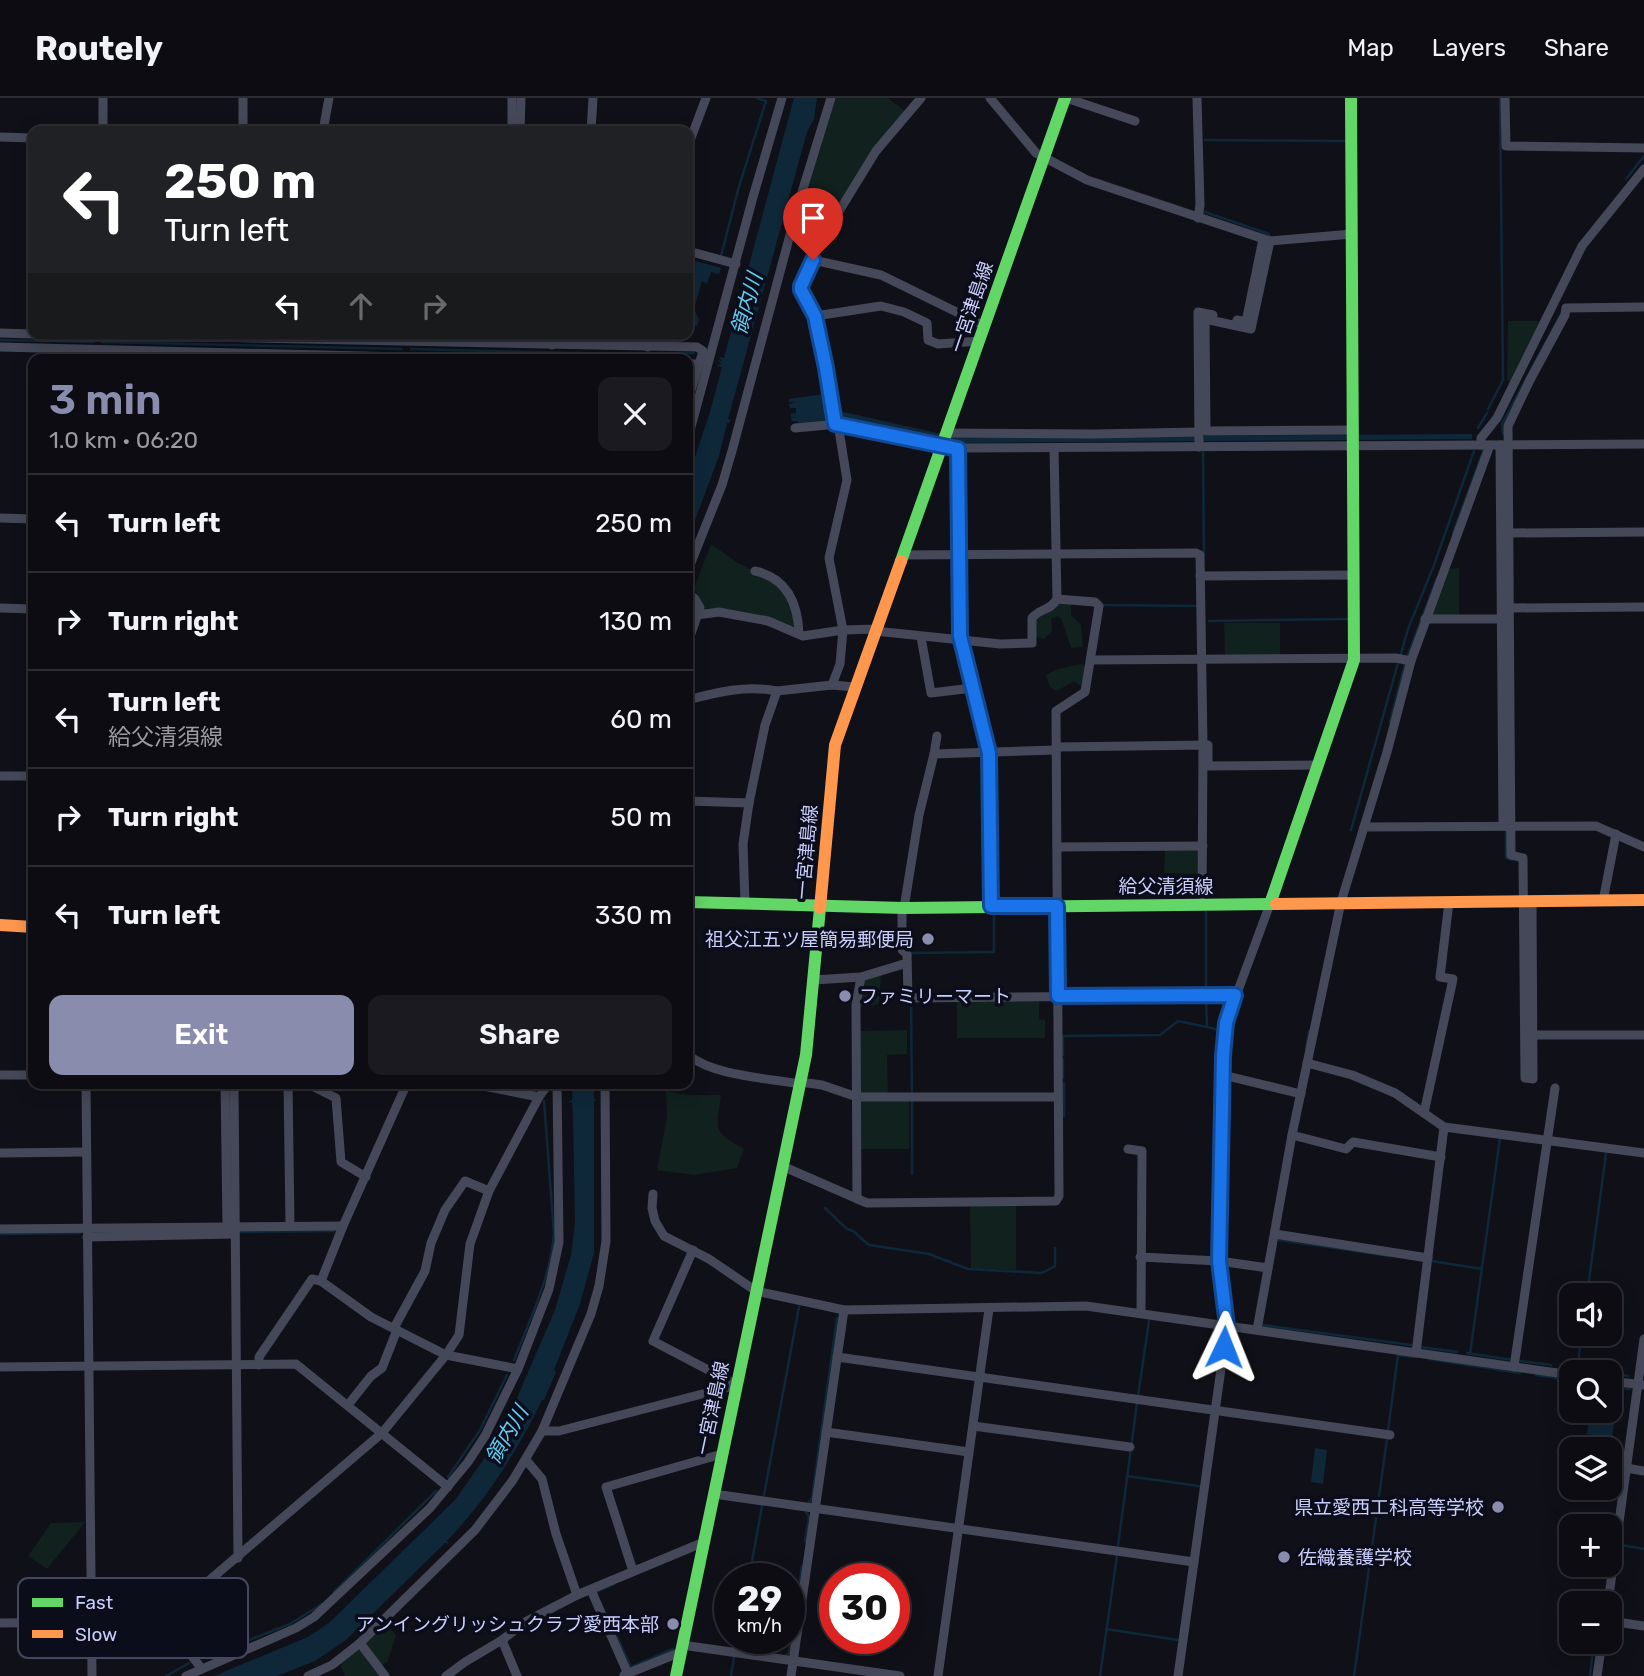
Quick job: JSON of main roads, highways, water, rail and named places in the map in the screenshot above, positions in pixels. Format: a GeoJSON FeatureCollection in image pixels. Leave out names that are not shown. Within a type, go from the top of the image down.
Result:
{"type":"FeatureCollection","features":[{"type":"Feature","properties":{"kind":"main road","name":"一宮津島線"},"geometry":{"type":"LineString","coordinates":[[676,1676],[806,1055],[835,746],[1065,98]]}},
{"type":"Feature","properties":{"kind":"main road"},"geometry":{"type":"LineString","coordinates":[[1270,904],[1354,660],[1351,98]]}},
{"type":"Feature","properties":{"kind":"main road","name":"給父清須線"},"geometry":{"type":"LineString","coordinates":[[693,902],[903,908],[1644,901]]}},
{"type":"Feature","properties":{"kind":"main road"},"geometry":{"type":"LineString","coordinates":[[0,925],[28,927]]}},
{"type":"Feature","properties":{"kind":"water","name":"領内川"},"geometry":{"type":"Polygon","coordinates":[[[794,98],[817,98],[814,119],[807,132],[728,419],[731,420],[727,423],[719,456],[693,526],[693,463],[722,367],[716,365],[722,364],[717,360],[723,361],[718,357],[724,358],[794,98]]]}},
{"type":"Feature","properties":{"kind":"water"},"geometry":{"type":"Polygon","coordinates":[[[693,260],[721,268],[719,274],[711,272],[707,284],[702,281],[694,309],[699,320],[697,326],[693,324],[693,260]]]}},
{"type":"Feature","properties":{"kind":"water"},"geometry":{"type":"Polygon","coordinates":[[[827,395],[828,408],[955,437],[1472,434],[1472,439],[956,443],[841,419],[798,423],[792,421],[791,418],[797,417],[791,417],[791,414],[796,413],[796,408],[790,408],[789,404],[795,402],[789,402],[789,399],[827,395]]]}},
{"type":"Feature","properties":{"kind":"water","name":"領内川"},"geometry":{"type":"Polygon","coordinates":[[[573,1089],[594,1089],[594,1253],[580,1304],[554,1370],[556,1372],[544,1400],[511,1457],[488,1491],[447,1541],[449,1544],[445,1543],[346,1640],[315,1661],[277,1676],[214,1676],[308,1637],[330,1622],[455,1500],[496,1442],[555,1310],[571,1255],[575,1222],[573,1116],[572,1102],[568,1102],[572,1100],[573,1089]]]}},
{"type":"Feature","properties":{"kind":"water"},"geometry":{"type":"Polygon","coordinates":[[[1588,1423],[1614,1423],[1612,1437],[1587,1434],[1588,1423]]]}},
{"type":"Feature","properties":{"kind":"water"},"geometry":{"type":"Polygon","coordinates":[[[1315,1448],[1327,1450],[1323,1484],[1311,1482],[1315,1448]]]}},
{"type":"Feature","properties":{"kind":"waterway"},"geometry":{"type":"LineString","coordinates":[[721,256],[766,101],[757,98]]}},
{"type":"Feature","properties":{"kind":"waterway"},"geometry":{"type":"LineString","coordinates":[[1488,409],[1503,380],[1500,98]]}},
{"type":"Feature","properties":{"kind":"waterway"},"geometry":{"type":"LineString","coordinates":[[1205,140],[1346,141]]}},
{"type":"Feature","properties":{"kind":"waterway"},"geometry":{"type":"LineString","coordinates":[[1626,179],[1644,156]]}},
{"type":"Feature","properties":{"kind":"waterway"},"geometry":{"type":"LineString","coordinates":[[1202,211],[1269,234],[1268,237]]}},
{"type":"Feature","properties":{"kind":"waterway"},"geometry":{"type":"LineString","coordinates":[[1503,434],[1502,424],[1562,312]]}},
{"type":"Feature","properties":{"kind":"waterway"},"geometry":{"type":"LineString","coordinates":[[0,340],[94,342]]}},
{"type":"Feature","properties":{"kind":"waterway"},"geometry":{"type":"LineString","coordinates":[[102,342],[402,349]]}},
{"type":"Feature","properties":{"kind":"waterway"},"geometry":{"type":"LineString","coordinates":[[411,349],[618,354]]}},
{"type":"Feature","properties":{"kind":"waterway"},"geometry":{"type":"LineString","coordinates":[[663,354],[694,353]]}},
{"type":"Feature","properties":{"kind":"waterway"},"geometry":{"type":"LineString","coordinates":[[1478,428],[1487,413]]}},
{"type":"Feature","properties":{"kind":"waterway"},"geometry":{"type":"LineString","coordinates":[[1453,533],[1484,449]]}},
{"type":"Feature","properties":{"kind":"waterway"},"geometry":{"type":"LineString","coordinates":[[1401,654],[1474,451]]}},
{"type":"Feature","properties":{"kind":"waterway"},"geometry":{"type":"LineString","coordinates":[[1203,452],[1204,555]]}},
{"type":"Feature","properties":{"kind":"waterway"},"geometry":{"type":"LineString","coordinates":[[1407,657],[1437,578]]}},
{"type":"Feature","properties":{"kind":"waterway"},"geometry":{"type":"LineString","coordinates":[[1104,605],[1198,606]]}},
{"type":"Feature","properties":{"kind":"waterway"},"geometry":{"type":"LineString","coordinates":[[1209,621],[1348,619]]}},
{"type":"Feature","properties":{"kind":"waterway"},"geometry":{"type":"LineString","coordinates":[[1351,830],[1398,663]]}},
{"type":"Feature","properties":{"kind":"waterway"},"geometry":{"type":"LineString","coordinates":[[1390,722],[1405,664]]}},
{"type":"Feature","properties":{"kind":"waterway"},"geometry":{"type":"LineString","coordinates":[[1506,829],[1506,858],[1512,860]]}},
{"type":"Feature","properties":{"kind":"waterway"},"geometry":{"type":"LineString","coordinates":[[1206,911],[1206,991]]}},
{"type":"Feature","properties":{"kind":"waterway"},"geometry":{"type":"LineString","coordinates":[[911,956],[911,953],[994,952],[994,912]]}},
{"type":"Feature","properties":{"kind":"waterway"},"geometry":{"type":"LineString","coordinates":[[1063,1055],[1063,1036],[1160,1035],[1178,1021],[1207,1027],[1206,999]]}},
{"type":"Feature","properties":{"kind":"waterway"},"geometry":{"type":"LineString","coordinates":[[911,1001],[912,1094]]}},
{"type":"Feature","properties":{"kind":"waterway"},"geometry":{"type":"LineString","coordinates":[[1208,1027],[1218,1030]]}},
{"type":"Feature","properties":{"kind":"waterway"},"geometry":{"type":"LineString","coordinates":[[1306,1049],[1309,1031]]}},
{"type":"Feature","properties":{"kind":"waterway"},"geometry":{"type":"LineString","coordinates":[[1063,1059],[1063,1078]]}},
{"type":"Feature","properties":{"kind":"waterway"},"geometry":{"type":"LineString","coordinates":[[1064,1083],[1064,1116]]}},
{"type":"Feature","properties":{"kind":"waterway"},"geometry":{"type":"LineString","coordinates":[[230,1089],[230,1125]]}},
{"type":"Feature","properties":{"kind":"waterway"},"geometry":{"type":"LineString","coordinates":[[514,1360],[544,1283],[554,1234],[544,1101]]}},
{"type":"Feature","properties":{"kind":"waterway"},"geometry":{"type":"LineString","coordinates":[[912,1101],[912,1174]]}},
{"type":"Feature","properties":{"kind":"waterway"},"geometry":{"type":"LineString","coordinates":[[1470,1354],[1500,1138]]}},
{"type":"Feature","properties":{"kind":"waterway"},"geometry":{"type":"LineString","coordinates":[[1589,1283],[1606,1154]]}},
{"type":"Feature","properties":{"kind":"waterway"},"geometry":{"type":"LineString","coordinates":[[825,1208],[869,1245],[929,1254],[968,1269],[1042,1273],[1055,1266],[1055,1248]]}},
{"type":"Feature","properties":{"kind":"waterway"},"geometry":{"type":"LineString","coordinates":[[240,1232],[334,1231]]}},
{"type":"Feature","properties":{"kind":"waterway"},"geometry":{"type":"LineString","coordinates":[[0,1234],[80,1233]]}},
{"type":"Feature","properties":{"kind":"waterway"},"geometry":{"type":"LineString","coordinates":[[1279,1240],[1390,1256]]}},
{"type":"Feature","properties":{"kind":"waterway"},"geometry":{"type":"LineString","coordinates":[[1431,1261],[1482,1269]]}},
{"type":"Feature","properties":{"kind":"waterway"},"geometry":{"type":"LineString","coordinates":[[764,1495],[799,1307]]}},
{"type":"Feature","properties":{"kind":"waterway"},"geometry":{"type":"LineString","coordinates":[[809,1502],[812,1498],[837,1318]]}},
{"type":"Feature","properties":{"kind":"waterway"},"geometry":{"type":"LineString","coordinates":[[1138,1396],[1149,1321]]}},
{"type":"Feature","properties":{"kind":"waterway"},"geometry":{"type":"LineString","coordinates":[[1263,1325],[1411,1345]]}},
{"type":"Feature","properties":{"kind":"waterway"},"geometry":{"type":"LineString","coordinates":[[1578,1360],[1580,1346]]}},
{"type":"Feature","properties":{"kind":"waterway"},"geometry":{"type":"LineString","coordinates":[[1421,1347],[1457,1352]]}},
{"type":"Feature","properties":{"kind":"waterway"},"geometry":{"type":"LineString","coordinates":[[1467,1353],[1512,1360]]}},
{"type":"Feature","properties":{"kind":"waterway"},"geometry":{"type":"LineString","coordinates":[[1388,1431],[1398,1355],[1413,1357]]}},
{"type":"Feature","properties":{"kind":"waterway"},"geometry":{"type":"LineString","coordinates":[[1429,1359],[1520,1373]]}},
{"type":"Feature","properties":{"kind":"waterway"},"geometry":{"type":"LineString","coordinates":[[1521,1361],[1551,1365]]}},
{"type":"Feature","properties":{"kind":"waterway"},"geometry":{"type":"LineString","coordinates":[[448,1477],[480,1430],[507,1375]]}},
{"type":"Feature","properties":{"kind":"waterway"},"geometry":{"type":"LineString","coordinates":[[1536,1375],[1559,1378]]}},
{"type":"Feature","properties":{"kind":"waterway"},"geometry":{"type":"LineString","coordinates":[[1622,1375],[1628,1376]]}},
{"type":"Feature","properties":{"kind":"waterway"},"geometry":{"type":"LineString","coordinates":[[1622,1388],[1630,1389]]}},
{"type":"Feature","properties":{"kind":"waterway"},"geometry":{"type":"LineString","coordinates":[[1118,1546],[1137,1403]]}},
{"type":"Feature","properties":{"kind":"waterway"},"geometry":{"type":"LineString","coordinates":[[1354,1676],[1387,1439]]}},
{"type":"Feature","properties":{"kind":"waterway"},"geometry":{"type":"LineString","coordinates":[[1127,1476],[1199,1486]]}},
{"type":"Feature","properties":{"kind":"waterway"},"geometry":{"type":"LineString","coordinates":[[334,1592],[436,1491]]}},
{"type":"Feature","properties":{"kind":"waterway"},"geometry":{"type":"LineString","coordinates":[[752,1563],[762,1506]]}},
{"type":"Feature","properties":{"kind":"waterway"},"geometry":{"type":"LineString","coordinates":[[805,1541],[809,1517],[806,1512]]}},
{"type":"Feature","properties":{"kind":"waterway"},"geometry":{"type":"LineString","coordinates":[[1622,1545],[1644,1549]]}},
{"type":"Feature","properties":{"kind":"waterway"},"geometry":{"type":"LineString","coordinates":[[1100,1676],[1117,1556]]}},
{"type":"Feature","properties":{"kind":"waterway"},"geometry":{"type":"LineString","coordinates":[[597,1594],[596,1592],[614,1584]]}},
{"type":"Feature","properties":{"kind":"waterway"},"geometry":{"type":"LineString","coordinates":[[248,1640],[290,1624],[322,1604]]}},
{"type":"Feature","properties":{"kind":"waterway"},"geometry":{"type":"LineString","coordinates":[[606,1613],[631,1667],[673,1649]]}},
{"type":"Feature","properties":{"kind":"waterway"},"geometry":{"type":"LineString","coordinates":[[1106,1629],[1178,1640]]}},
{"type":"Feature","properties":{"kind":"waterway"},"geometry":{"type":"LineString","coordinates":[[1590,1676],[1593,1654]]}},
{"type":"Feature","properties":{"kind":"waterway"},"geometry":{"type":"LineString","coordinates":[[731,1676],[734,1657]]}},
{"type":"Feature","properties":{"kind":"waterway"},"geometry":{"type":"LineString","coordinates":[[166,1676],[189,1663]]}},
{"type":"Feature","properties":{"kind":"place","name":"祖父江五ツ屋簡易郵便局"},"geometry":{"type":"Point","coordinates":[928,939]}},
{"type":"Feature","properties":{"kind":"place","name":"ファミリーマート"},"geometry":{"type":"Point","coordinates":[845,996]}},
{"type":"Feature","properties":{"kind":"place","name":"県立愛西工科高等学校"},"geometry":{"type":"Point","coordinates":[1498,1507]}},
{"type":"Feature","properties":{"kind":"place","name":"佐織養護学校"},"geometry":{"type":"Point","coordinates":[1284,1557]}},
{"type":"Feature","properties":{"kind":"place","name":"アンイングリッシュクラブ愛西本部"},"geometry":{"type":"Point","coordinates":[673,1624]}}]}
